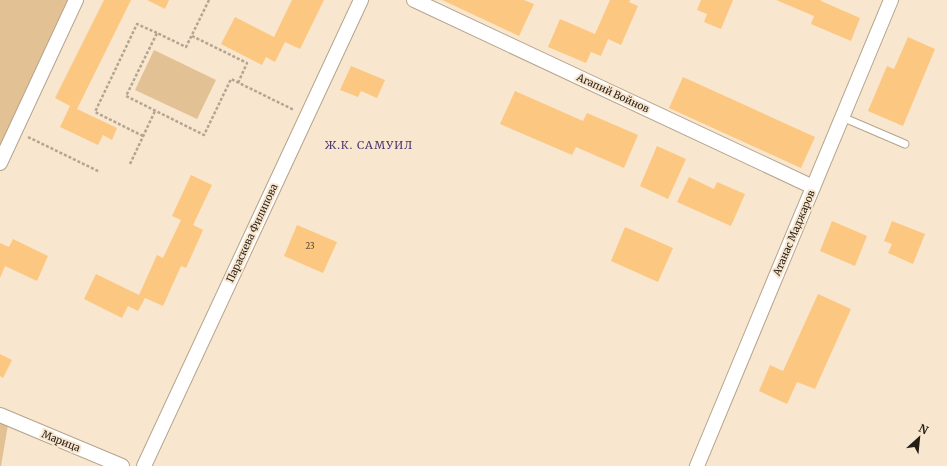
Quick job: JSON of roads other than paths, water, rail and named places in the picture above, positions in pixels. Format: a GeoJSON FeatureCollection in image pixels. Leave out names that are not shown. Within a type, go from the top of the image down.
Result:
{"type":"FeatureCollection","features":[{"type":"Feature","properties":{"kind":"street"},"geometry":{"type":"LineString","coordinates":[[0,163],[76,0]]}},
{"type":"Feature","properties":{"kind":"street","name":"Параскева Филипова"},"geometry":{"type":"LineString","coordinates":[[144,466],[361,0]]}},
{"type":"Feature","properties":{"kind":"street","name":"Агапий Войнов"},"geometry":{"type":"LineString","coordinates":[[414,0],[813,187]]}},
{"type":"Feature","properties":{"kind":"street","name":"Атанас Маджаров"},"geometry":{"type":"LineString","coordinates":[[698,466],[891,0]]}},
{"type":"Feature","properties":{"kind":"street","name":"Марица"},"geometry":{"type":"LineString","coordinates":[[0,416],[122,466]]}},
{"type":"Feature","properties":{"kind":"lane"},"geometry":{"type":"LineString","coordinates":[[842,117],[905,144]]}},
{"type":"Feature","properties":{"kind":"district","name":"Ж.К. САМУИЛ"},"geometry":{"type":"Point","coordinates":[369,145]}}]}
